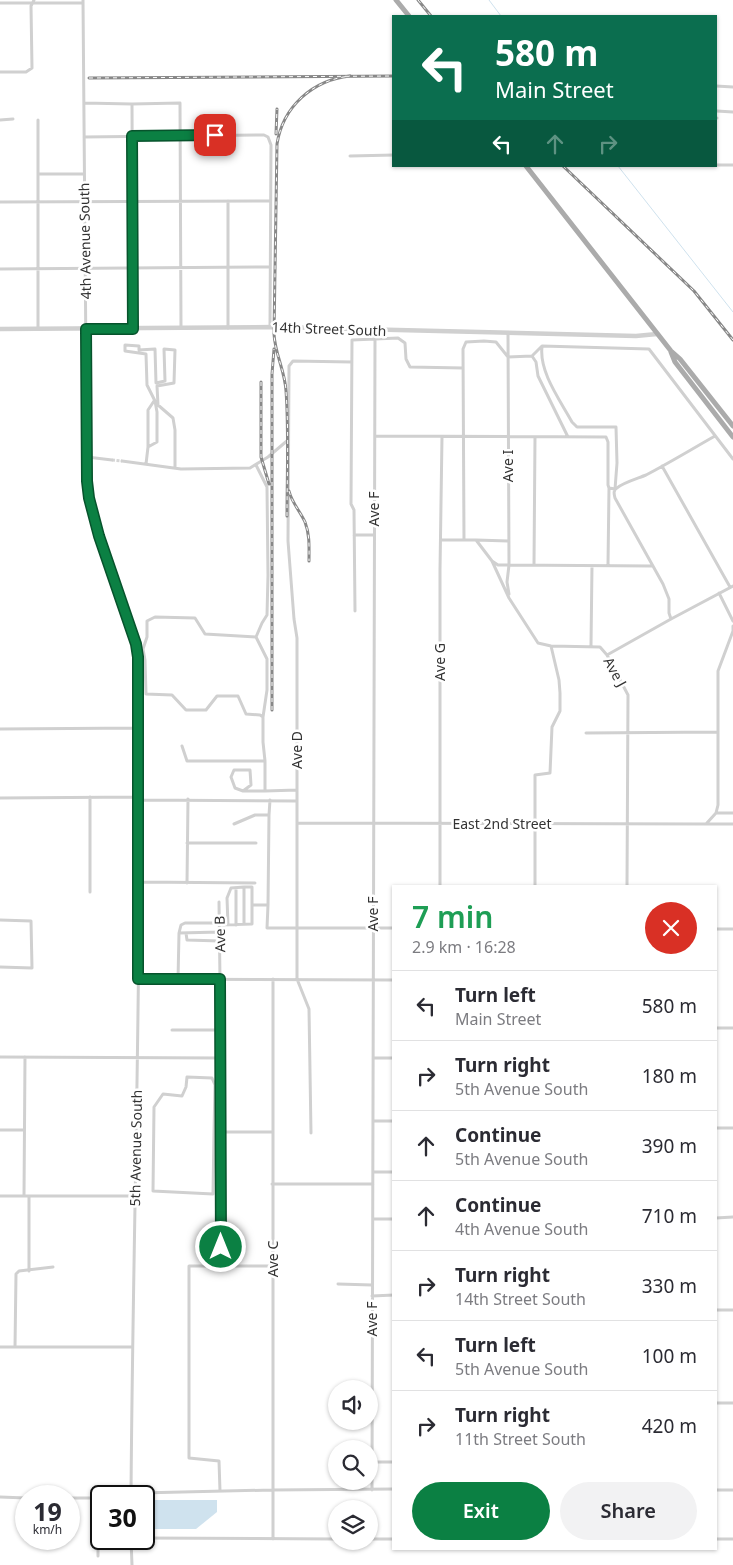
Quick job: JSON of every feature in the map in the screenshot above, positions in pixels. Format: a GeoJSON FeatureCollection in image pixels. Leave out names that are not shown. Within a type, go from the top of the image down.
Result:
{"type":"FeatureCollection","features":[{"type":"Feature","properties":{"kind":"main road"},"geometry":{"type":"LineString","coordinates":[[396,0],[408,15]]}},
{"type":"Feature","properties":{"kind":"main road"},"geometry":{"type":"LineString","coordinates":[[527,167],[657,334],[680,359],[733,426]]}},
{"type":"Feature","properties":{"kind":"main road"},"geometry":{"type":"LineString","coordinates":[[671,351],[675,362],[733,437]]}},
{"type":"Feature","properties":{"kind":"street"},"geometry":{"type":"LineString","coordinates":[[0,3],[83,1]]}},
{"type":"Feature","properties":{"kind":"street","name":"4th Avenue South"},"geometry":{"type":"LineString","coordinates":[[83,1],[87,481]]}},
{"type":"Feature","properties":{"kind":"street"},"geometry":{"type":"LineString","coordinates":[[0,72],[26,72],[32,68],[31,6],[33,2]]}},
{"type":"Feature","properties":{"kind":"street"},"geometry":{"type":"LineString","coordinates":[[717,86],[733,87]]}},
{"type":"Feature","properties":{"kind":"street"},"geometry":{"type":"LineString","coordinates":[[84,103],[180,103],[181,329]]}},
{"type":"Feature","properties":{"kind":"street"},"geometry":{"type":"LineString","coordinates":[[132,104],[133,329]]}},
{"type":"Feature","properties":{"kind":"street"},"geometry":{"type":"LineString","coordinates":[[717,111],[733,112]]}},
{"type":"Feature","properties":{"kind":"street"},"geometry":{"type":"LineString","coordinates":[[0,120],[13,119]]}},
{"type":"Feature","properties":{"kind":"street"},"geometry":{"type":"LineString","coordinates":[[38,120],[38,329]]}},
{"type":"Feature","properties":{"kind":"street"},"geometry":{"type":"LineString","coordinates":[[84,137],[264,135],[270,140],[270,327]]}},
{"type":"Feature","properties":{"kind":"street"},"geometry":{"type":"LineString","coordinates":[[350,156],[392,155]]}},
{"type":"Feature","properties":{"kind":"street"},"geometry":{"type":"LineString","coordinates":[[717,165],[733,165]]}},
{"type":"Feature","properties":{"kind":"street"},"geometry":{"type":"LineString","coordinates":[[38,174],[84,174]]}},
{"type":"Feature","properties":{"kind":"street"},"geometry":{"type":"LineString","coordinates":[[228,201],[228,328]]}},
{"type":"Feature","properties":{"kind":"street"},"geometry":{"type":"LineString","coordinates":[[0,202],[270,201]]}},
{"type":"Feature","properties":{"kind":"street"},"geometry":{"type":"LineString","coordinates":[[0,270],[270,267]]}},
{"type":"Feature","properties":{"kind":"street","name":"14th Street South"},"geometry":{"type":"LineString","coordinates":[[0,328],[181,329],[270,327],[508,334],[636,336],[657,334]]}},
{"type":"Feature","properties":{"kind":"street","name":"Ave I"},"geometry":{"type":"LineString","coordinates":[[508,334],[509,565],[507,582],[509,598]]}},
{"type":"Feature","properties":{"kind":"street","name":"Ave F"},"geometry":{"type":"LineString","coordinates":[[372,1440],[375,338]]}},
{"type":"Feature","properties":{"kind":"street"},"geometry":{"type":"LineString","coordinates":[[355,611],[354,510],[350,504],[352,340],[398,338],[405,343],[406,359],[410,367],[463,368]]}},
{"type":"Feature","properties":{"kind":"street"},"geometry":{"type":"LineString","coordinates":[[464,540],[463,349],[466,342],[496,342],[508,357],[532,356],[542,346],[649,350],[733,459]]}},
{"type":"Feature","properties":{"kind":"street"},"geometry":{"type":"LineString","coordinates":[[148,447],[157,442],[157,412],[155,401],[147,385],[146,354],[126,351],[126,345],[138,346],[138,350],[155,349],[156,383],[165,381],[164,349],[175,350],[174,383],[157,386],[158,405],[173,418],[175,430],[175,468]]}},
{"type":"Feature","properties":{"kind":"street"},"geometry":{"type":"LineString","coordinates":[[542,346],[541,358],[543,368],[572,422],[577,427],[616,427],[617,463],[615,498],[663,584],[669,599],[669,613],[672,618]]}},
{"type":"Feature","properties":{"kind":"street"},"geometry":{"type":"LineString","coordinates":[[532,356],[536,362],[538,376],[568,437]]}},
{"type":"Feature","properties":{"kind":"street","name":"Ave D"},"geometry":{"type":"LineString","coordinates":[[311,1133],[309,1009],[297,979],[297,638],[288,541],[290,366],[293,361],[352,362]]}},
{"type":"Feature","properties":{"kind":"street"},"geometry":{"type":"LineString","coordinates":[[146,464],[148,410],[155,401]]}},
{"type":"Feature","properties":{"kind":"street"},"geometry":{"type":"LineString","coordinates":[[375,436],[606,437],[608,442],[609,488],[608,565]]}},
{"type":"Feature","properties":{"kind":"street"},"geometry":{"type":"LineString","coordinates":[[609,488],[615,489],[662,466],[715,436]]}},
{"type":"Feature","properties":{"kind":"street","name":"Ave G"},"geometry":{"type":"LineString","coordinates":[[440,885],[442,437]]}},
{"type":"Feature","properties":{"kind":"street"},"geometry":{"type":"LineString","coordinates":[[534,565],[535,437]]}},
{"type":"Feature","properties":{"kind":"street"},"geometry":{"type":"LineString","coordinates":[[122,461],[175,468],[250,468],[268,457],[289,440]]}},
{"type":"Feature","properties":{"kind":"street"},"geometry":{"type":"LineString","coordinates":[[87,457],[112,460]]}},
{"type":"Feature","properties":{"kind":"street"},"geometry":{"type":"LineString","coordinates":[[256,465],[267,487],[267,615],[256,637],[267,659],[267,690],[263,717],[265,791]]}},
{"type":"Feature","properties":{"kind":"street"},"geometry":{"type":"LineString","coordinates":[[607,655],[732,586],[662,466]]}},
{"type":"Feature","properties":{"kind":"street","name":"5th Avenue South"},"geometry":{"type":"LineString","coordinates":[[87,481],[94,520],[136,644],[138,657],[138,1058],[131,1485]]}},
{"type":"Feature","properties":{"kind":"street"},"geometry":{"type":"LineString","coordinates":[[354,535],[374,535]]}},
{"type":"Feature","properties":{"kind":"street"},"geometry":{"type":"LineString","coordinates":[[441,540],[508,541]]}},
{"type":"Feature","properties":{"kind":"street"},"geometry":{"type":"LineString","coordinates":[[476,540],[492,561],[509,598],[538,643],[551,646],[559,680],[560,711],[552,727],[550,773],[535,775],[535,885]]}},
{"type":"Feature","properties":{"kind":"street"},"geometry":{"type":"LineString","coordinates":[[492,561],[498,565],[653,566]]}},
{"type":"Feature","properties":{"kind":"street"},"geometry":{"type":"LineString","coordinates":[[591,645],[592,566]]}},
{"type":"Feature","properties":{"kind":"street"},"geometry":{"type":"LineString","coordinates":[[719,593],[733,621]]}},
{"type":"Feature","properties":{"kind":"street"},"geometry":{"type":"LineString","coordinates":[[256,637],[205,634],[195,618],[155,617],[147,621],[147,637],[143,649],[146,694],[172,695],[186,710],[206,710],[217,696],[238,696],[246,714],[263,717]]}},
{"type":"Feature","properties":{"kind":"street"},"geometry":{"type":"LineString","coordinates":[[706,824],[716,813],[718,806],[718,671],[733,626]]}},
{"type":"Feature","properties":{"kind":"street","name":"Ave J"},"geometry":{"type":"LineString","coordinates":[[551,646],[600,646],[607,655],[628,695],[627,885]]}},
{"type":"Feature","properties":{"kind":"street"},"geometry":{"type":"LineString","coordinates":[[0,729],[139,728]]}},
{"type":"Feature","properties":{"kind":"street"},"geometry":{"type":"LineString","coordinates":[[586,733],[718,732]]}},
{"type":"Feature","properties":{"kind":"street"},"geometry":{"type":"LineString","coordinates":[[182,746],[187,761],[265,761]]}},
{"type":"Feature","properties":{"kind":"street"},"geometry":{"type":"LineString","coordinates":[[243,791],[251,785],[250,770],[234,770],[231,777],[235,788],[243,791],[297,790]]}},
{"type":"Feature","properties":{"kind":"street"},"geometry":{"type":"LineString","coordinates":[[90,797],[90,892]]}},
{"type":"Feature","properties":{"kind":"street"},"geometry":{"type":"LineString","coordinates":[[0,798],[90,797],[297,801]]}},
{"type":"Feature","properties":{"kind":"street"},"geometry":{"type":"LineString","coordinates":[[187,883],[188,799]]}},
{"type":"Feature","properties":{"kind":"street"},"geometry":{"type":"LineString","coordinates":[[270,800],[267,928],[392,928]]}},
{"type":"Feature","properties":{"kind":"street"},"geometry":{"type":"LineString","coordinates":[[716,813],[733,813]]}},
{"type":"Feature","properties":{"kind":"street"},"geometry":{"type":"LineString","coordinates":[[234,824],[255,816],[269,815]]}},
{"type":"Feature","properties":{"kind":"street","name":"East 2nd Street"},"geometry":{"type":"LineString","coordinates":[[297,823],[733,824]]}},
{"type":"Feature","properties":{"kind":"street"},"geometry":{"type":"LineString","coordinates":[[187,843],[256,843]]}},
{"type":"Feature","properties":{"kind":"street"},"geometry":{"type":"LineString","coordinates":[[139,882],[255,883]]}},
{"type":"Feature","properties":{"kind":"street"},"geometry":{"type":"LineString","coordinates":[[244,887],[244,924]]}},
{"type":"Feature","properties":{"kind":"street"},"geometry":{"type":"LineString","coordinates":[[178,980],[179,933],[181,924],[185,923],[228,925],[252,924],[252,887],[230,888],[227,898],[228,925]]}},
{"type":"Feature","properties":{"kind":"street"},"geometry":{"type":"LineString","coordinates":[[236,888],[236,925]]}},
{"type":"Feature","properties":{"kind":"street","name":"Ave B"},"geometry":{"type":"LineString","coordinates":[[219,902],[221,1266]]}},
{"type":"Feature","properties":{"kind":"street"},"geometry":{"type":"LineString","coordinates":[[252,906],[268,905]]}},
{"type":"Feature","properties":{"kind":"street"},"geometry":{"type":"LineString","coordinates":[[0,920],[31,921],[32,968],[0,967]]}},
{"type":"Feature","properties":{"kind":"street"},"geometry":{"type":"LineString","coordinates":[[717,929],[733,929]]}},
{"type":"Feature","properties":{"kind":"street"},"geometry":{"type":"LineString","coordinates":[[179,933],[220,932]]}},
{"type":"Feature","properties":{"kind":"street"},"geometry":{"type":"LineString","coordinates":[[186,933],[187,940],[220,940]]}},
{"type":"Feature","properties":{"kind":"street"},"geometry":{"type":"LineString","coordinates":[[138,979],[392,980]]}},
{"type":"Feature","properties":{"kind":"street","name":"Ave C"},"geometry":{"type":"LineString","coordinates":[[273,979],[273,1539]]}},
{"type":"Feature","properties":{"kind":"street"},"geometry":{"type":"LineString","coordinates":[[717,1028],[733,1028]]}},
{"type":"Feature","properties":{"kind":"street"},"geometry":{"type":"LineString","coordinates":[[172,1030],[221,1030]]}},
{"type":"Feature","properties":{"kind":"street"},"geometry":{"type":"LineString","coordinates":[[0,1057],[221,1058]]}},
{"type":"Feature","properties":{"kind":"street"},"geometry":{"type":"LineString","coordinates":[[25,1057],[24,1130],[29,1271]]}},
{"type":"Feature","properties":{"kind":"street"},"geometry":{"type":"LineString","coordinates":[[373,1058],[392,1058]]}},
{"type":"Feature","properties":{"kind":"street"},"geometry":{"type":"LineString","coordinates":[[187,1077],[212,1078],[215,1085],[214,1132],[213,1194],[154,1191],[154,1107],[163,1094],[182,1096],[187,1077]]}},
{"type":"Feature","properties":{"kind":"street"},"geometry":{"type":"LineString","coordinates":[[373,1121],[392,1121]]}},
{"type":"Feature","properties":{"kind":"street"},"geometry":{"type":"LineString","coordinates":[[717,1128],[733,1128]]}},
{"type":"Feature","properties":{"kind":"street"},"geometry":{"type":"LineString","coordinates":[[0,1130],[24,1130]]}},
{"type":"Feature","properties":{"kind":"street"},"geometry":{"type":"LineString","coordinates":[[214,1132],[272,1132]]}},
{"type":"Feature","properties":{"kind":"street"},"geometry":{"type":"LineString","coordinates":[[373,1172],[392,1172]]}},
{"type":"Feature","properties":{"kind":"street"},"geometry":{"type":"LineString","coordinates":[[272,1184],[373,1184]]}},
{"type":"Feature","properties":{"kind":"street"},"geometry":{"type":"LineString","coordinates":[[0,1196],[135,1196]]}},
{"type":"Feature","properties":{"kind":"street"},"geometry":{"type":"LineString","coordinates":[[717,1218],[733,1218]]}},
{"type":"Feature","properties":{"kind":"street"},"geometry":{"type":"LineString","coordinates":[[373,1219],[392,1219]]}},
{"type":"Feature","properties":{"kind":"street"},"geometry":{"type":"LineString","coordinates":[[220,1491],[219,1461],[189,1458],[189,1266],[273,1266]]}},
{"type":"Feature","properties":{"kind":"street"},"geometry":{"type":"LineString","coordinates":[[15,1347],[16,1274],[19,1271],[53,1267]]}},
{"type":"Feature","properties":{"kind":"street"},"geometry":{"type":"LineString","coordinates":[[338,1284],[372,1284]]}},
{"type":"Feature","properties":{"kind":"street"},"geometry":{"type":"LineString","coordinates":[[372,1296],[392,1295]]}},
{"type":"Feature","properties":{"kind":"street"},"geometry":{"type":"LineString","coordinates":[[717,1310],[733,1310]]}},
{"type":"Feature","properties":{"kind":"street"},"geometry":{"type":"LineString","coordinates":[[0,1347],[132,1347]]}},
{"type":"Feature","properties":{"kind":"street"},"geometry":{"type":"LineString","coordinates":[[717,1403],[733,1403]]}},
{"type":"Feature","properties":{"kind":"street"},"geometry":{"type":"LineString","coordinates":[[378,1462],[392,1462]]}},
{"type":"Feature","properties":{"kind":"street"},"geometry":{"type":"LineString","coordinates":[[378,1490],[392,1489]]}},
{"type":"Feature","properties":{"kind":"street"},"geometry":{"type":"LineString","coordinates":[[155,1493],[328,1490]]}},
{"type":"Feature","properties":{"kind":"street"},"geometry":{"type":"LineString","coordinates":[[717,1490],[733,1490]]}},
{"type":"Feature","properties":{"kind":"street"},"geometry":{"type":"LineString","coordinates":[[0,1497],[15,1498]]}},
{"type":"Feature","properties":{"kind":"street"},"geometry":{"type":"LineString","coordinates":[[155,1538],[328,1539]]}},
{"type":"Feature","properties":{"kind":"street"},"geometry":{"type":"LineString","coordinates":[[378,1539],[392,1539]]}},
{"type":"Feature","properties":{"kind":"street"},"geometry":{"type":"LineString","coordinates":[[717,1539],[733,1539]]}},
{"type":"Feature","properties":{"kind":"street"},"geometry":{"type":"LineString","coordinates":[[98,1550],[98,1556]]}},
{"type":"Feature","properties":{"kind":"street"},"geometry":{"type":"LineString","coordinates":[[131,1550],[132,1565]]}},
{"type":"Feature","properties":{"kind":"water"},"geometry":{"type":"Polygon","coordinates":[[[155,1500],[217,1500],[217,1512],[196,1529],[155,1529],[155,1500]]]}},
{"type":"Feature","properties":{"kind":"waterway"},"geometry":{"type":"LineString","coordinates":[[489,0],[500,15]]}},
{"type":"Feature","properties":{"kind":"waterway"},"geometry":{"type":"LineString","coordinates":[[619,167],[733,312]]}},
{"type":"Feature","properties":{"kind":"tunnel"},"geometry":{"type":"LineString","coordinates":[[112,460],[122,461]]}},
{"type":"Feature","properties":{"kind":"railway"},"geometry":{"type":"LineString","coordinates":[[418,0],[430,15]]}},
{"type":"Feature","properties":{"kind":"railway"},"geometry":{"type":"LineString","coordinates":[[287,516],[288,438],[286,391],[274,334],[277,144],[280,130],[286,118],[302,97],[324,83],[350,76]]}},
{"type":"Feature","properties":{"kind":"railway"},"geometry":{"type":"LineString","coordinates":[[89,78],[392,76]]}},
{"type":"Feature","properties":{"kind":"railway"},"geometry":{"type":"LineString","coordinates":[[276,134],[277,109]]}},
{"type":"Feature","properties":{"kind":"railway"},"geometry":{"type":"LineString","coordinates":[[564,167],[694,291],[733,340]]}},
{"type":"Feature","properties":{"kind":"railway"},"geometry":{"type":"LineString","coordinates":[[272,710],[272,374],[274,349]]}},
{"type":"Feature","properties":{"kind":"railway"},"geometry":{"type":"LineString","coordinates":[[261,382],[261,457],[269,484]]}},
{"type":"Feature","properties":{"kind":"railway"},"geometry":{"type":"LineString","coordinates":[[289,491],[307,527],[309,561]]}},
{"type":"Feature","properties":{"kind":"route"},"geometry":{"type":"LineString","coordinates":[[215,135],[132,136],[133,329],[86,329],[87,481],[92,513],[129,620],[138,657],[138,979],[220,979],[221,1247]]}}]}
